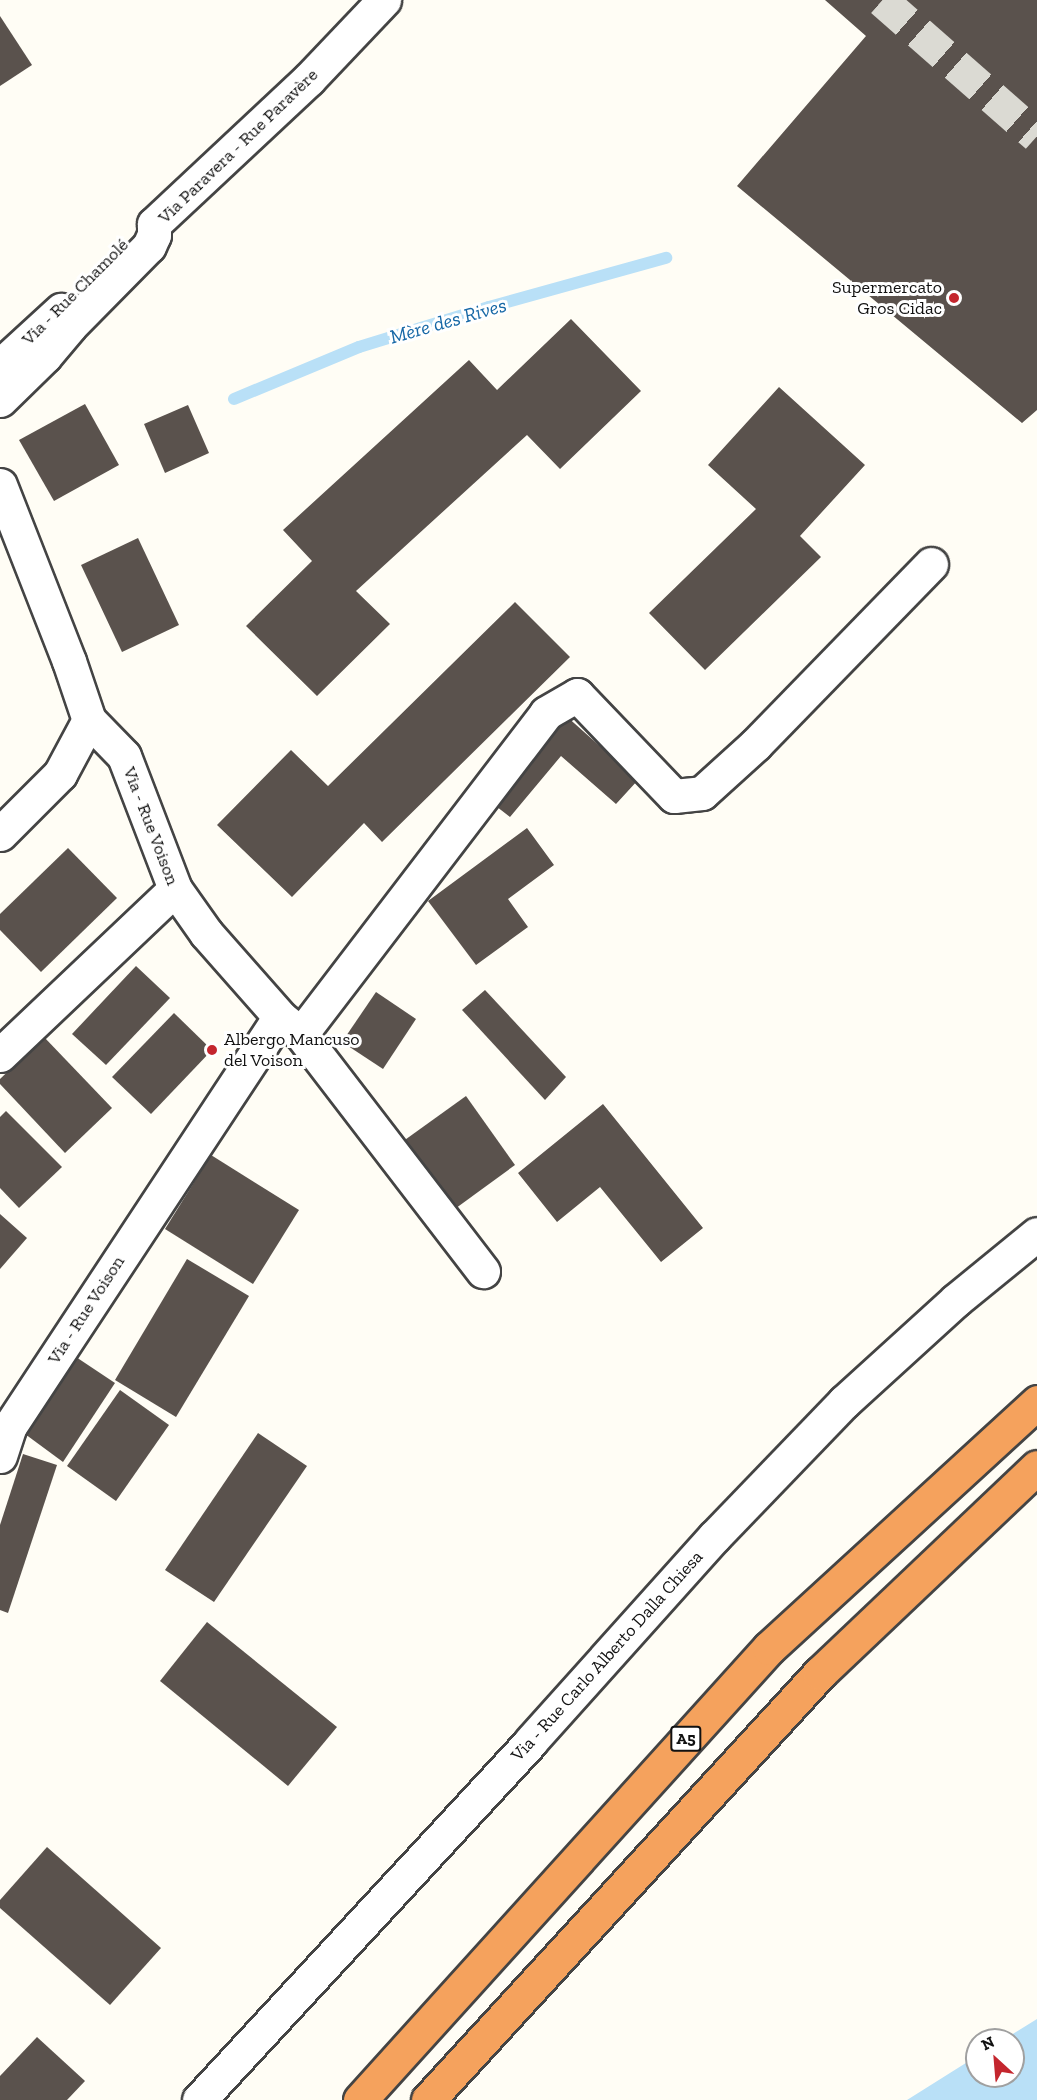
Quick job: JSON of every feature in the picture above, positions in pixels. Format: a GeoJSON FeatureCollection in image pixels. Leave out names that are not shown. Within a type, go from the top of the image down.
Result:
{"type":"FeatureCollection","features":[{"type":"Feature","properties":{"kind":"highway","name":"A5"},"geometry":{"type":"LineString","coordinates":[[360,2100],[769,1648],[1037,1402]]}},
{"type":"Feature","properties":{"kind":"highway"},"geometry":{"type":"LineString","coordinates":[[428,2100],[820,1673],[1037,1467]]}},
{"type":"Feature","properties":{"kind":"street","name":"Via Paravera - Rue Paravère"},"geometry":{"type":"LineString","coordinates":[[0,400],[38,364],[70,326],[149,246],[154,235],[154,224],[309,80],[383,4]]}},
{"type":"Feature","properties":{"kind":"street","name":"Via - Rue Chamolé"},"geometry":{"type":"LineString","coordinates":[[0,366],[57,314],[132,236],[154,224]]}},
{"type":"Feature","properties":{"kind":"street","name":"Via - Rue Voison"},"geometry":{"type":"LineString","coordinates":[[0,485],[69,661],[88,720],[124,756],[175,889],[206,933],[291,1025],[483,1271]]}},
{"type":"Feature","properties":{"kind":"street"},"geometry":{"type":"LineString","coordinates":[[291,1025],[546,713],[577,695],[674,796],[702,793],[756,744],[931,564]]}},
{"type":"Feature","properties":{"kind":"street"},"geometry":{"type":"LineString","coordinates":[[0,834],[60,774],[88,720]]}},
{"type":"Feature","properties":{"kind":"street"},"geometry":{"type":"LineString","coordinates":[[0,1055],[175,889]]}},
{"type":"Feature","properties":{"kind":"street","name":"Via - Rue Voison"},"geometry":{"type":"LineString","coordinates":[[0,1456],[10,1426],[291,1025]]}},
{"type":"Feature","properties":{"kind":"street","name":"Via - Rue Carlo Alberto Dalla Chiesa"},"geometry":{"type":"LineString","coordinates":[[199,2100],[530,1742],[715,1536],[844,1402],[956,1300],[1037,1234]]}},
{"type":"Feature","properties":{"kind":"water"},"geometry":{"type":"Polygon","coordinates":[[[1037,2019],[1037,2100],[907,2100],[965,2064],[965,2088],[1025,2088],[1025,2028],[1022,2028],[1037,2019]]]}},
{"type":"Feature","properties":{"kind":"building","name":"Supermercato Gros Cidac"},"geometry":{"type":"Polygon","coordinates":[[[825,0],[1037,0],[1037,410],[1022,423],[737,186],[866,36],[825,0]]]}},
{"type":"Feature","properties":{"kind":"building"},"geometry":{"type":"Polygon","coordinates":[[[0,16],[32,65],[0,86],[0,16]]]}},
{"type":"Feature","properties":{"kind":"building"},"geometry":{"type":"Polygon","coordinates":[[[571,319],[641,391],[560,469],[527,435],[356,591],[390,624],[317,696],[246,626],[312,561],[283,530],[469,360],[497,390],[571,319]]]}},
{"type":"Feature","properties":{"kind":"building"},"geometry":{"type":"Polygon","coordinates":[[[779,387],[865,465],[800,536],[821,557],[705,670],[649,613],[756,509],[708,465],[779,387]]]}},
{"type":"Feature","properties":{"kind":"building"},"geometry":{"type":"Polygon","coordinates":[[[85,404],[119,465],[54,501],[19,440],[85,404]]]}},
{"type":"Feature","properties":{"kind":"building"},"geometry":{"type":"Polygon","coordinates":[[[188,405],[209,453],[165,473],[144,424],[188,405]]]}},
{"type":"Feature","properties":{"kind":"building"},"geometry":{"type":"Polygon","coordinates":[[[138,538],[179,625],[122,652],[81,565],[138,538]]]}},
{"type":"Feature","properties":{"kind":"building"},"geometry":{"type":"Polygon","coordinates":[[[515,602],[570,657],[382,842],[364,823],[292,897],[217,825],[291,750],[328,786],[515,602]]]}},
{"type":"Feature","properties":{"kind":"building"},"geometry":{"type":"Polygon","coordinates":[[[565,715],[638,780],[616,804],[561,756],[510,817],[492,803],[565,715]]]}},
{"type":"Feature","properties":{"kind":"building"},"geometry":{"type":"Polygon","coordinates":[[[527,828],[554,865],[508,899],[528,927],[476,965],[428,901],[527,828]]]}},
{"type":"Feature","properties":{"kind":"building"},"geometry":{"type":"Polygon","coordinates":[[[68,848],[117,898],[41,972],[0,930],[0,914],[68,848]]]}},
{"type":"Feature","properties":{"kind":"building"},"geometry":{"type":"Polygon","coordinates":[[[136,966],[170,998],[106,1065],[72,1034],[136,966]]]}},
{"type":"Feature","properties":{"kind":"building"},"geometry":{"type":"Polygon","coordinates":[[[485,990],[566,1077],[545,1100],[462,1010],[485,990]]]}},
{"type":"Feature","properties":{"kind":"building"},"geometry":{"type":"Polygon","coordinates":[[[376,992],[416,1019],[383,1069],[342,1042],[376,992]]]}},
{"type":"Feature","properties":{"kind":"building"},"geometry":{"type":"Polygon","coordinates":[[[174,1013],[212,1050],[151,1114],[112,1077],[174,1013]]]}},
{"type":"Feature","properties":{"kind":"building"},"geometry":{"type":"Polygon","coordinates":[[[44,1037],[112,1108],[65,1153],[0,1084],[0,1079],[44,1037]]]}},
{"type":"Feature","properties":{"kind":"building"},"geometry":{"type":"Polygon","coordinates":[[[466,1096],[515,1165],[452,1211],[402,1142],[466,1096]]]}},
{"type":"Feature","properties":{"kind":"building"},"geometry":{"type":"Polygon","coordinates":[[[603,1104],[703,1228],[661,1262],[600,1187],[557,1222],[518,1173],[603,1104]]]}},
{"type":"Feature","properties":{"kind":"building"},"geometry":{"type":"Polygon","coordinates":[[[6,1111],[62,1167],[19,1208],[0,1188],[0,1117],[6,1111]]]}},
{"type":"Feature","properties":{"kind":"building"},"geometry":{"type":"Polygon","coordinates":[[[211,1155],[299,1210],[253,1284],[165,1229],[211,1155]]]}},
{"type":"Feature","properties":{"kind":"building"},"geometry":{"type":"Polygon","coordinates":[[[0,1214],[27,1238],[0,1269],[0,1214]]]}},
{"type":"Feature","properties":{"kind":"building"},"geometry":{"type":"Polygon","coordinates":[[[187,1259],[249,1296],[176,1417],[115,1380],[187,1259]]]}},
{"type":"Feature","properties":{"kind":"building"},"geometry":{"type":"Polygon","coordinates":[[[76,1357],[115,1383],[63,1462],[25,1434],[76,1357]]]}},
{"type":"Feature","properties":{"kind":"building"},"geometry":{"type":"Polygon","coordinates":[[[120,1390],[169,1425],[116,1501],[67,1466],[120,1390]]]}},
{"type":"Feature","properties":{"kind":"building"},"geometry":{"type":"Polygon","coordinates":[[[258,1433],[307,1466],[214,1602],[165,1570],[258,1433]]]}},
{"type":"Feature","properties":{"kind":"building"},"geometry":{"type":"Polygon","coordinates":[[[23,1454],[57,1465],[8,1613],[0,1610],[0,1525],[23,1454]]]}},
{"type":"Feature","properties":{"kind":"building"},"geometry":{"type":"Polygon","coordinates":[[[207,1622],[337,1727],[288,1786],[160,1681],[207,1622]]]}},
{"type":"Feature","properties":{"kind":"building"},"geometry":{"type":"Polygon","coordinates":[[[47,1847],[161,1948],[110,2005],[0,1908],[0,1900],[47,1847]]]}},
{"type":"Feature","properties":{"kind":"building"},"geometry":{"type":"Polygon","coordinates":[[[37,2037],[85,2081],[67,2100],[0,2100],[0,2076],[37,2037]]]}},
{"type":"Feature","properties":{"kind":"waterway","name":"Mère des Rives"},"geometry":{"type":"LineString","coordinates":[[234,399],[359,347],[489,307],[666,258]]}},
{"type":"Feature","properties":{"kind":"tunnel"},"geometry":{"type":"LineString","coordinates":[[882,0],[1037,136]]}},
{"type":"Feature","properties":{"kind":"place","name":"Supermercato Gros Cidac"},"geometry":{"type":"Point","coordinates":[954,298]}},
{"type":"Feature","properties":{"kind":"place","name":"Albergo Mancuso del Voison"},"geometry":{"type":"Point","coordinates":[212,1050]}}]}
